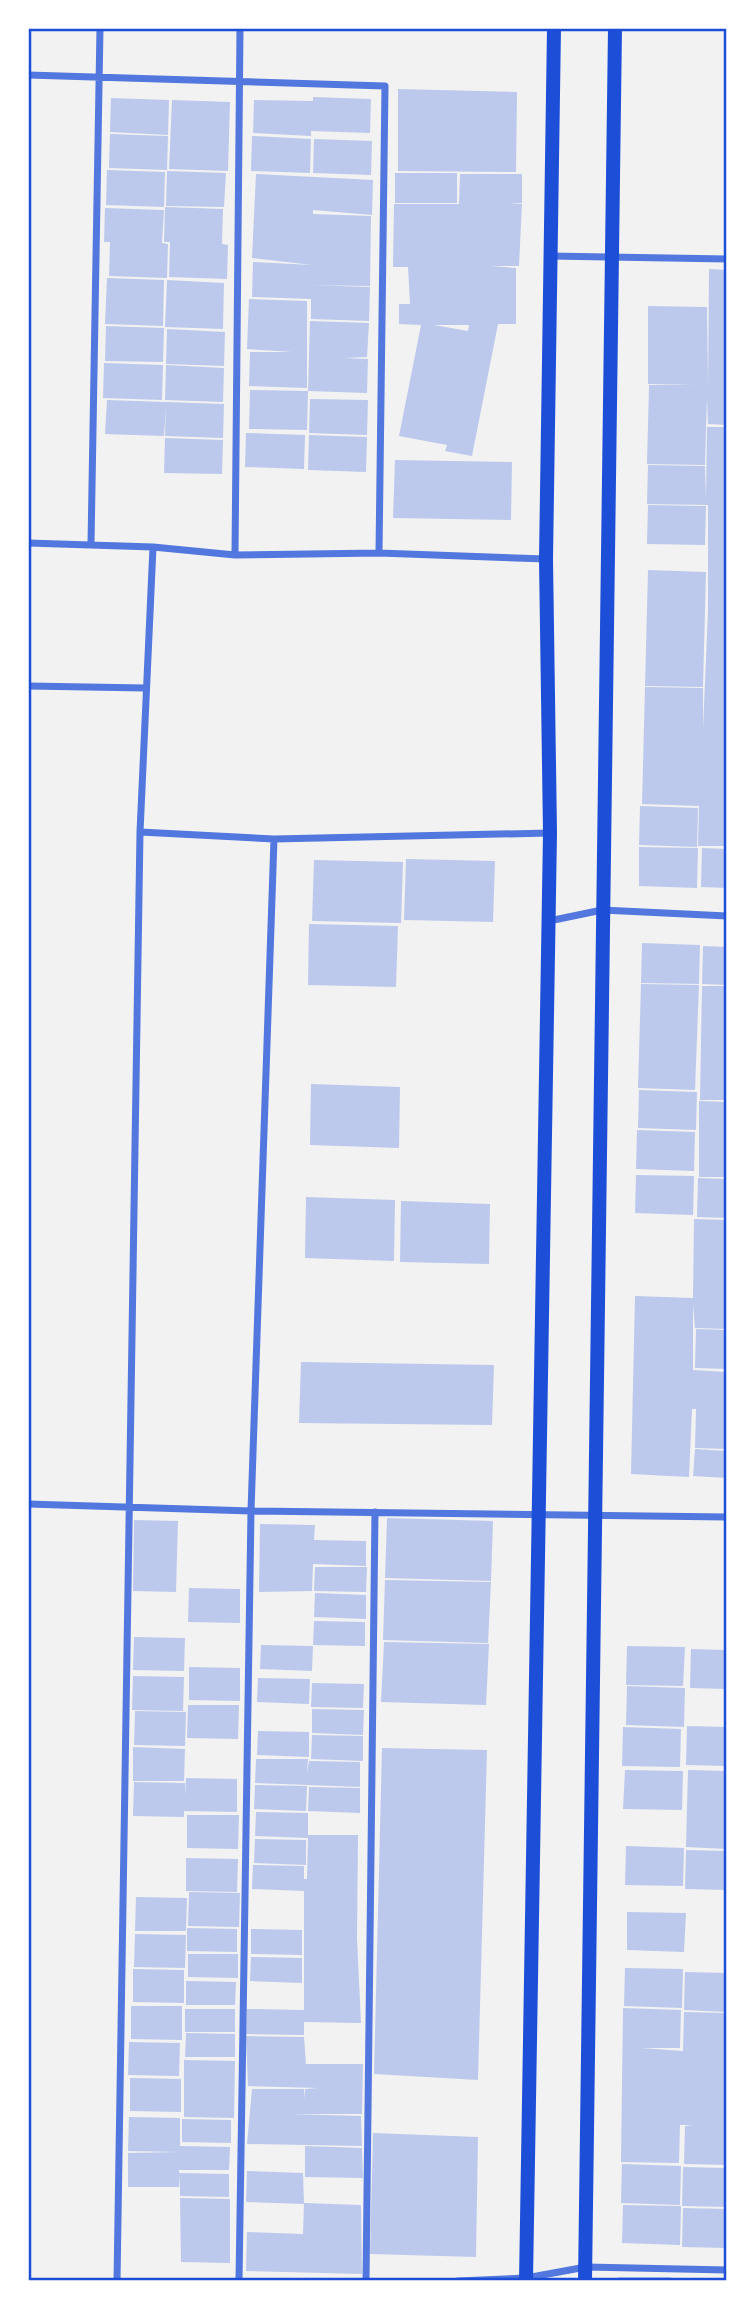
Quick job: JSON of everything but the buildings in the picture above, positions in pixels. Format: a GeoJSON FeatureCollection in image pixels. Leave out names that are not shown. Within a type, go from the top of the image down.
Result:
{"type":"FeatureCollection","features":[{"type":"Feature","properties":{"kind":"main road"},"geometry":{"type":"LineString","coordinates":[[526,2279],[549,921],[546,559],[548,256],[554,28]]}},
{"type":"Feature","properties":{"kind":"main road"},"geometry":{"type":"LineString","coordinates":[[586,2274],[615,28]]}},
{"type":"Feature","properties":{"kind":"street"},"geometry":{"type":"LineString","coordinates":[[91,544],[100,28]]}},
{"type":"Feature","properties":{"kind":"street"},"geometry":{"type":"LineString","coordinates":[[234,555],[240,28]]}},
{"type":"Feature","properties":{"kind":"street"},"geometry":{"type":"LineString","coordinates":[[28,75],[385,86],[379,553]]}},
{"type":"Feature","properties":{"kind":"street"},"geometry":{"type":"LineString","coordinates":[[548,256],[727,259]]}},
{"type":"Feature","properties":{"kind":"street"},"geometry":{"type":"LineString","coordinates":[[28,543],[153,547],[234,555],[379,553],[546,559]]}},
{"type":"Feature","properties":{"kind":"street"},"geometry":{"type":"LineString","coordinates":[[117,2281],[140,832],[153,547]]}},
{"type":"Feature","properties":{"kind":"street"},"geometry":{"type":"LineString","coordinates":[[28,686],[145,688]]}},
{"type":"Feature","properties":{"kind":"street"},"geometry":{"type":"LineString","coordinates":[[140,832],[274,839],[550,834]]}},
{"type":"Feature","properties":{"kind":"street"},"geometry":{"type":"LineString","coordinates":[[239,2281],[251,1511],[274,839]]}},
{"type":"Feature","properties":{"kind":"street"},"geometry":{"type":"LineString","coordinates":[[549,921],[602,911],[727,916]]}},
{"type":"Feature","properties":{"kind":"street"},"geometry":{"type":"LineString","coordinates":[[28,1504],[251,1511],[539,1512],[727,1517]]}},
{"type":"Feature","properties":{"kind":"street"},"geometry":{"type":"LineString","coordinates":[[366,2281],[375,1511]]}},
{"type":"Feature","properties":{"kind":"street"},"geometry":{"type":"LineString","coordinates":[[458,2281],[727,2270]]}}]}
